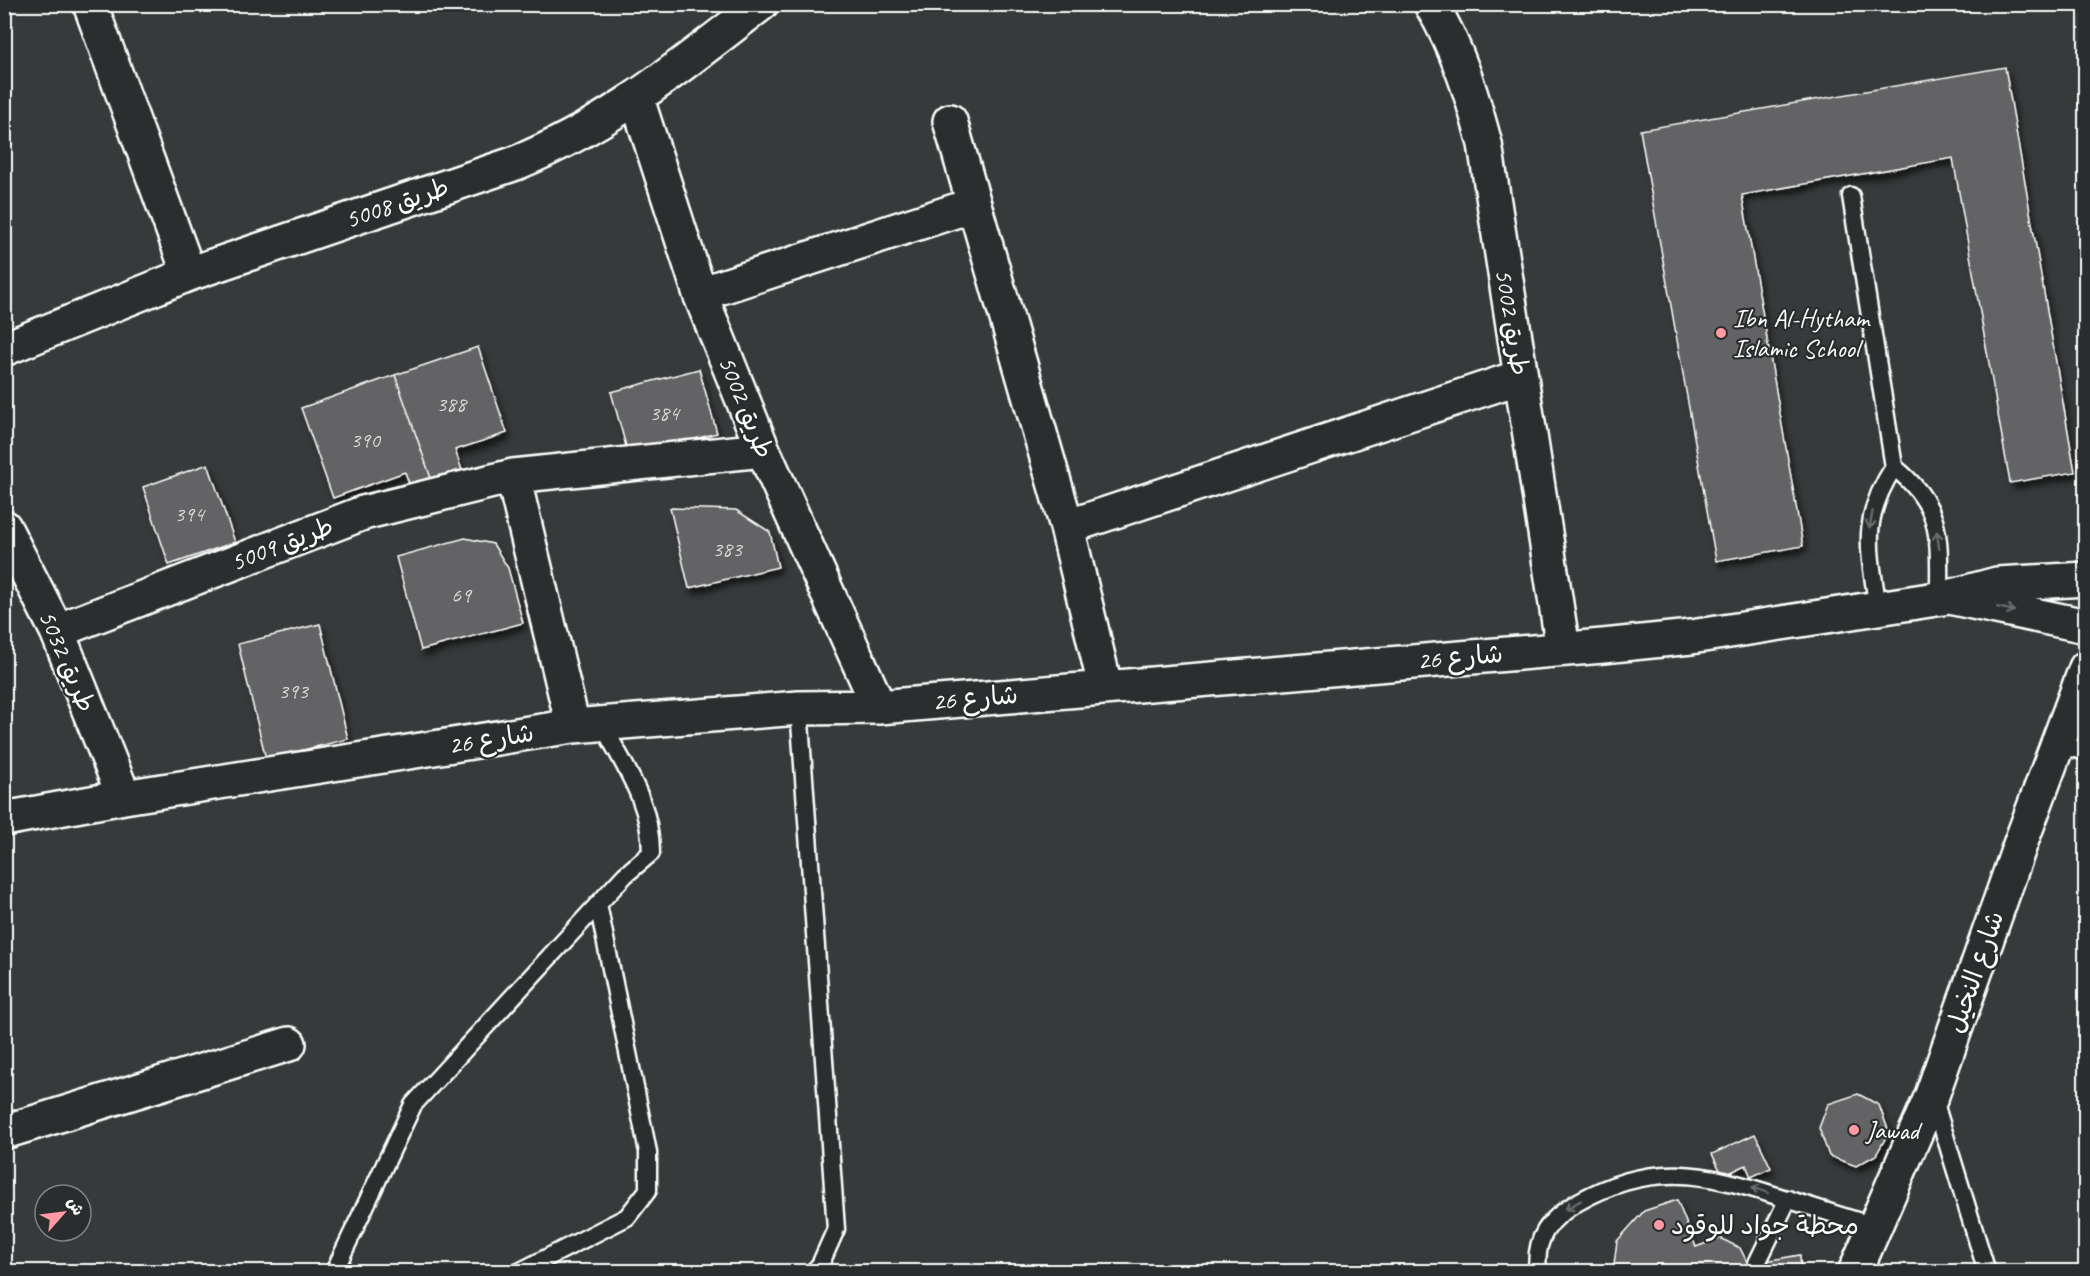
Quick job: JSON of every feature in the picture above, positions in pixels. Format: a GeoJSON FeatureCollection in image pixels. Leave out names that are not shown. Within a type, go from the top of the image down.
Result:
{"type":"FeatureCollection","features":[{"type":"Feature","properties":{"kind":"street"},"geometry":{"type":"LineString","coordinates":[[90,4],[189,274]]}},
{"type":"Feature","properties":{"kind":"street","name":"طريق 5008"},"geometry":{"type":"LineString","coordinates":[[4,349],[189,274],[516,163],[558,146],[636,99],[761,4]]}},
{"type":"Feature","properties":{"kind":"street","name":"طريق 5002"},"geometry":{"type":"LineString","coordinates":[[1431,4],[1448,32],[1470,87],[1485,144],[1563,649]]}},
{"type":"Feature","properties":{"kind":"street","name":"طريق 5002"},"geometry":{"type":"LineString","coordinates":[[636,99],[700,294],[763,450],[879,707]]}},
{"type":"Feature","properties":{"kind":"street"},"geometry":{"type":"LineString","coordinates":[[951,121],[973,205],[1067,527],[1105,686]]}},
{"type":"Feature","properties":{"kind":"street"},"geometry":{"type":"LineString","coordinates":[[700,294],[973,205]]}},
{"type":"Feature","properties":{"kind":"street"},"geometry":{"type":"LineString","coordinates":[[1067,527],[1520,377]]}},
{"type":"Feature","properties":{"kind":"street","name":"طريق 5009"},"geometry":{"type":"LineString","coordinates":[[57,632],[363,513],[513,476],[763,450]]}},
{"type":"Feature","properties":{"kind":"street"},"geometry":{"type":"LineString","coordinates":[[513,476],[588,725]]}},
{"type":"Feature","properties":{"kind":"street","name":"طريق 5032"},"geometry":{"type":"LineString","coordinates":[[4,527],[57,632],[124,797]]}},
{"type":"Feature","properties":{"kind":"street","name":"شارع 26"},"geometry":{"type":"LineString","coordinates":[[4,819],[124,797],[588,725],[799,708],[879,707],[1690,637],[1944,598],[1996,584],[2085,579]]}},
{"type":"Feature","properties":{"kind":"street","name":"شارع 26"},"geometry":{"type":"LineString","coordinates":[[1944,598],[2085,626]]}},
{"type":"Feature","properties":{"kind":"street","name":"شارع النخيل"},"geometry":{"type":"LineString","coordinates":[[1855,1272],[1932,1095],[2071,748],[2085,668]]}},
{"type":"Feature","properties":{"kind":"street"},"geometry":{"type":"LineString","coordinates":[[4,1132],[289,1044]]}},
{"type":"Feature","properties":{"kind":"lane"},"geometry":{"type":"LineString","coordinates":[[1851,195],[1894,467],[1924,496],[1934,516],[1944,598]]}},
{"type":"Feature","properties":{"kind":"lane"},"geometry":{"type":"LineString","coordinates":[[1878,608],[1869,530],[1873,507],[1894,467]]}},
{"type":"Feature","properties":{"kind":"lane"},"geometry":{"type":"LineString","coordinates":[[799,708],[836,1229],[820,1264],[813,1272]]}},
{"type":"Feature","properties":{"kind":"lane"},"geometry":{"type":"LineString","coordinates":[[334,1272],[413,1105],[625,875],[651,853],[651,830],[645,804],[588,725]]}},
{"type":"Feature","properties":{"kind":"lane"},"geometry":{"type":"LineString","coordinates":[[519,1272],[627,1217],[648,1190],[648,1152],[598,904]]}},
{"type":"Feature","properties":{"kind":"lane"},"geometry":{"type":"LineString","coordinates":[[1932,1095],[1987,1272]]}},
{"type":"Feature","properties":{"kind":"lane"},"geometry":{"type":"LineString","coordinates":[[1538,1272],[1539,1242],[1553,1218],[1596,1192],[1628,1179],[1663,1173],[1698,1174],[1733,1181],[1876,1227]]}},
{"type":"Feature","properties":{"kind":"lane"},"geometry":{"type":"LineString","coordinates":[[1757,1263],[1788,1199]]}},
{"type":"Feature","properties":{"kind":"building","name":"Ibn Al-Hytham Islamic School"},"geometry":{"type":"Polygon","coordinates":[[[2005,67],[2075,472],[2010,483],[1953,158],[1742,195],[1803,546],[1716,561],[1640,130],[2005,67]]]}},
{"type":"Feature","properties":{"kind":"building"},"geometry":{"type":"Polygon","coordinates":[[[478,347],[507,433],[455,450],[463,473],[433,484],[395,375],[478,347]]]}},
{"type":"Feature","properties":{"kind":"building"},"geometry":{"type":"Polygon","coordinates":[[[699,369],[717,433],[629,457],[611,392],[699,369]]]}},
{"type":"Feature","properties":{"kind":"building"},"geometry":{"type":"Polygon","coordinates":[[[395,375],[433,484],[412,492],[405,472],[333,498],[301,408],[395,375]]]}},
{"type":"Feature","properties":{"kind":"building"},"geometry":{"type":"Polygon","coordinates":[[[208,464],[235,542],[169,565],[143,487],[208,464]]]}},
{"type":"Feature","properties":{"kind":"building"},"geometry":{"type":"Polygon","coordinates":[[[670,508],[736,510],[770,532],[778,567],[689,588],[670,508]]]}},
{"type":"Feature","properties":{"kind":"building"},"geometry":{"type":"Polygon","coordinates":[[[465,538],[493,544],[508,568],[523,623],[421,650],[396,557],[465,538]]]}},
{"type":"Feature","properties":{"kind":"building"},"geometry":{"type":"Polygon","coordinates":[[[320,624],[348,739],[266,759],[238,644],[320,624]]]}},
{"type":"Feature","properties":{"kind":"building","name":"Jawad"},"geometry":{"type":"Polygon","coordinates":[[[1858,1094],[1879,1105],[1889,1132],[1876,1155],[1856,1166],[1829,1156],[1819,1128],[1828,1104],[1858,1094]]]}},
{"type":"Feature","properties":{"kind":"building"},"geometry":{"type":"Polygon","coordinates":[[[1755,1134],[1771,1168],[1751,1177],[1746,1165],[1723,1176],[1712,1154],[1755,1134]]]}},
{"type":"Feature","properties":{"kind":"building","name":"محطة جواد للوقود"},"geometry":{"type":"Polygon","coordinates":[[[1677,1200],[1696,1247],[1720,1238],[1740,1248],[1748,1264],[1800,1255],[1801,1272],[1613,1272],[1617,1241],[1644,1211],[1677,1200]]]}},
{"type":"Feature","properties":{"kind":"place","name":"Ibn Al-Hytham Islamic School"},"geometry":{"type":"Point","coordinates":[1721,333]}},
{"type":"Feature","properties":{"kind":"place","name":"Jawad"},"geometry":{"type":"Point","coordinates":[1854,1130]}},
{"type":"Feature","properties":{"kind":"place","name":"محطة جواد للوقود"},"geometry":{"type":"Point","coordinates":[1659,1225]}}]}
